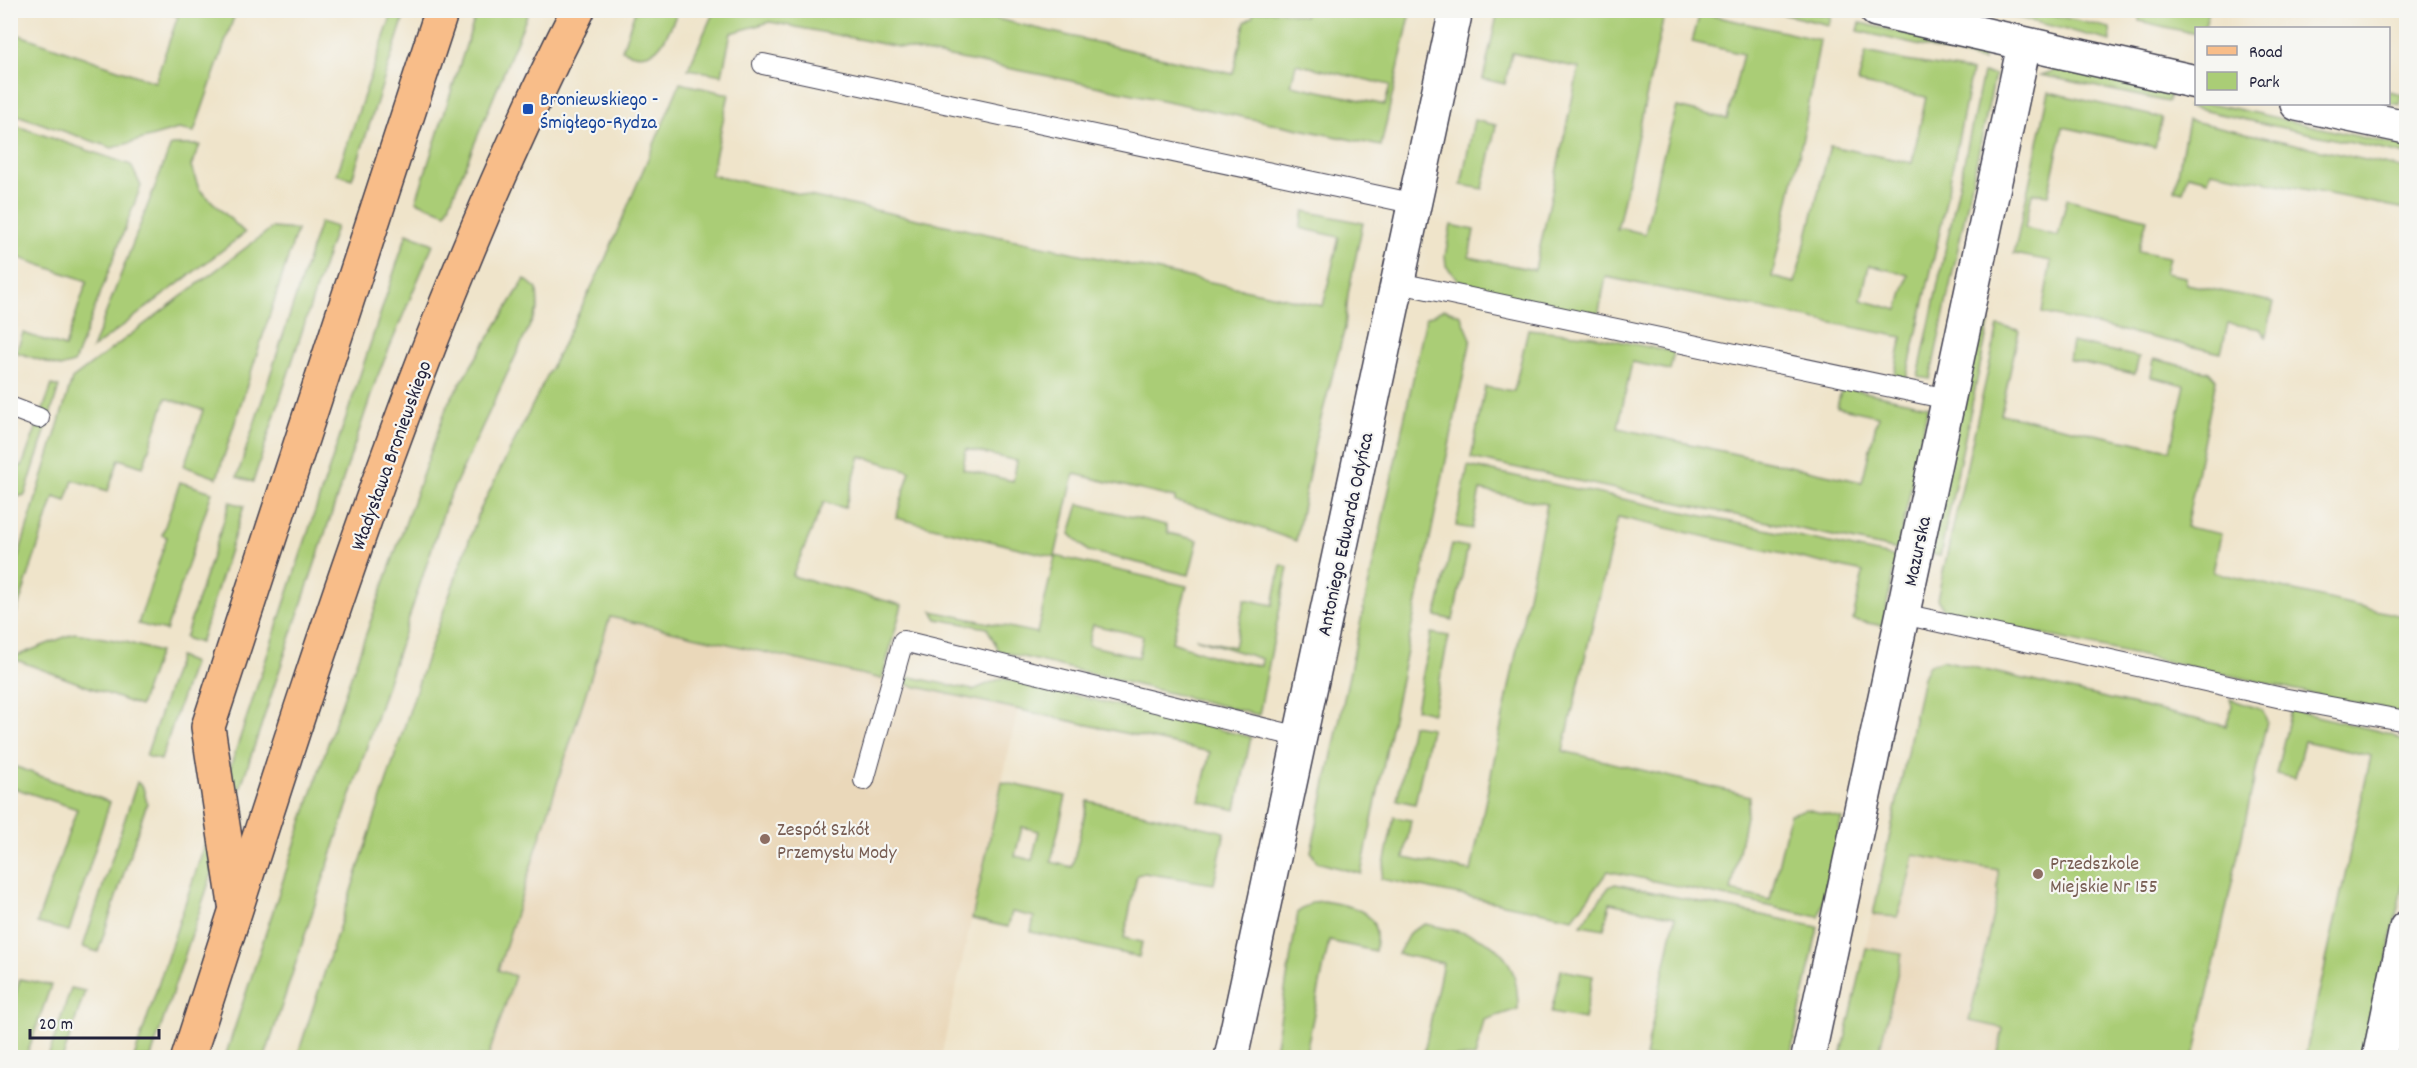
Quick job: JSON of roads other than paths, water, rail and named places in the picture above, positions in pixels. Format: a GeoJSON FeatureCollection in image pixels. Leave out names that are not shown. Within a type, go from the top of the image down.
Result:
{"type":"FeatureCollection","features":[{"type":"Feature","properties":{"kind":"main road","name":"Władysława Broniewskiego"},"geometry":{"type":"LineString","coordinates":[[236,911],[208,727],[442,10]]}},
{"type":"Feature","properties":{"kind":"main road","name":"Władysława Broniewskiego"},"geometry":{"type":"LineString","coordinates":[[188,1058],[381,474],[417,376],[528,109],[578,10]]}},
{"type":"Feature","properties":{"kind":"street","name":"Antoniego Edwarda Odyńca"},"geometry":{"type":"LineString","coordinates":[[1231,1058],[1456,10]]}},
{"type":"Feature","properties":{"kind":"street"},"geometry":{"type":"LineString","coordinates":[[1876,10],[2195,82]]}},
{"type":"Feature","properties":{"kind":"street","name":"Mazurska"},"geometry":{"type":"LineString","coordinates":[[1808,1058],[2024,45]]}},
{"type":"Feature","properties":{"kind":"street"},"geometry":{"type":"LineString","coordinates":[[2302,105],[2406,127]]}},
{"type":"Feature","properties":{"kind":"street"},"geometry":{"type":"LineString","coordinates":[[2379,1058],[2406,928]]}},
{"type":"Feature","properties":{"kind":"lane"},"geometry":{"type":"LineString","coordinates":[[763,64],[1416,204]]}},
{"type":"Feature","properties":{"kind":"lane"},"geometry":{"type":"LineString","coordinates":[[1399,283],[1948,399]]}},
{"type":"Feature","properties":{"kind":"lane"},"geometry":{"type":"LineString","coordinates":[[10,407],[39,418]]}},
{"type":"Feature","properties":{"kind":"lane"},"geometry":{"type":"LineString","coordinates":[[1903,614],[2282,698],[2406,721]]}},
{"type":"Feature","properties":{"kind":"lane"},"geometry":{"type":"LineString","coordinates":[[864,780],[903,641],[1300,737]]}},
{"type":"Feature","properties":{"kind":"place","name":"Broniewskiego - Śmigłego-Rydza"},"geometry":{"type":"Point","coordinates":[528,109]}},
{"type":"Feature","properties":{"kind":"place","name":"Zespół Szkół Przemysłu Mody"},"geometry":{"type":"Point","coordinates":[765,839]}},
{"type":"Feature","properties":{"kind":"place","name":"Przedszkole Miejskie Nr 155"},"geometry":{"type":"Point","coordinates":[2038,874]}}]}
